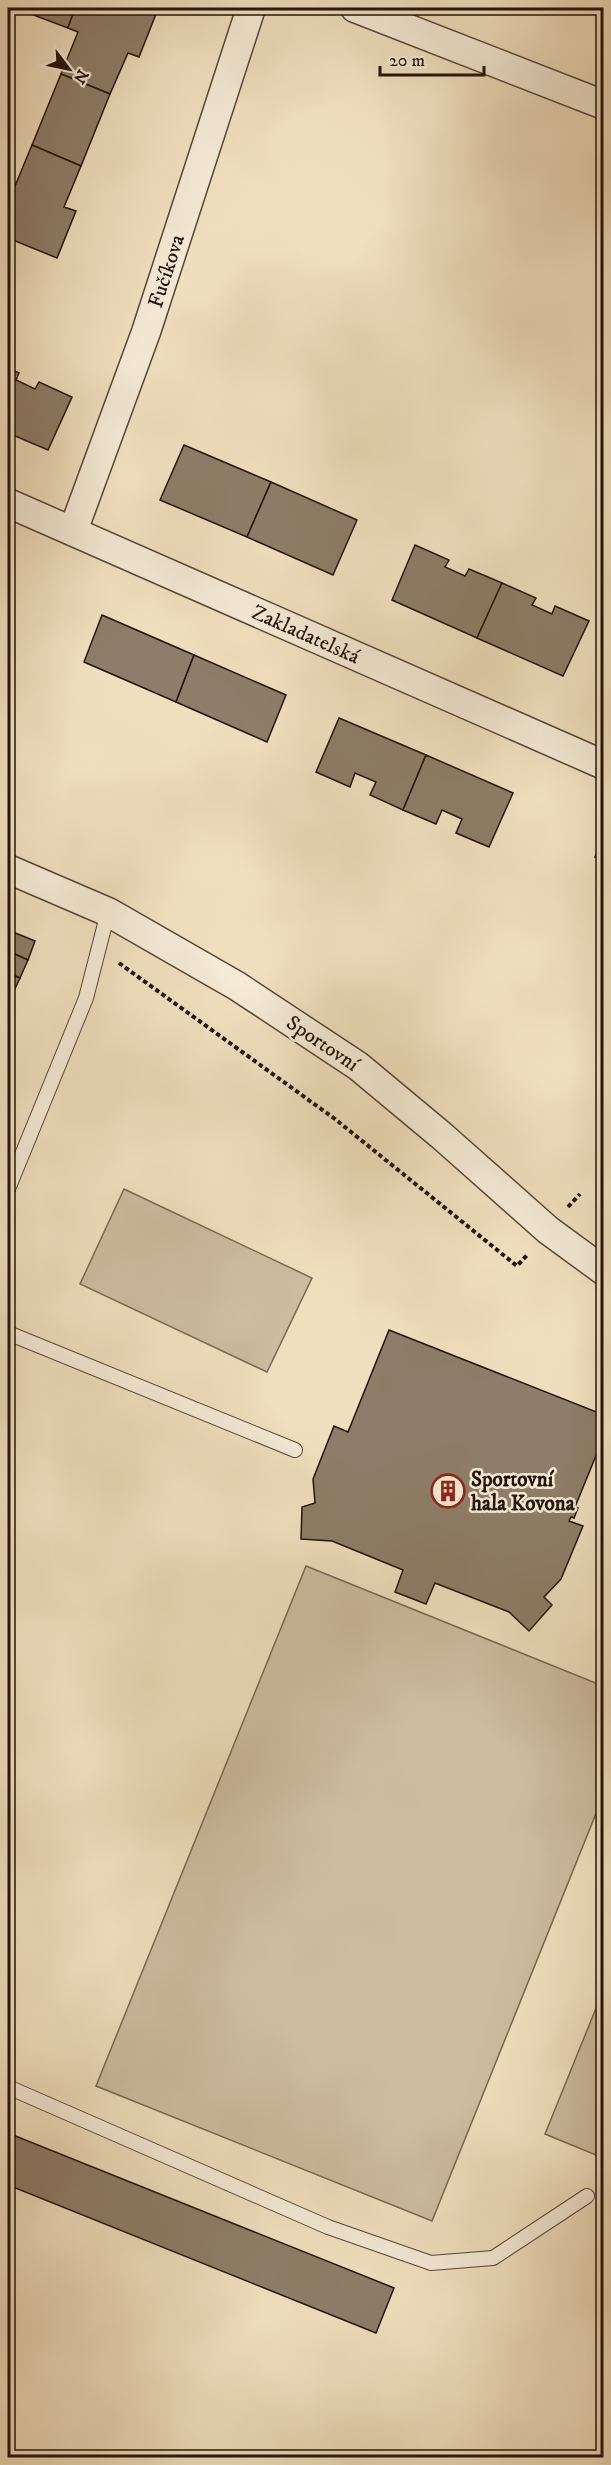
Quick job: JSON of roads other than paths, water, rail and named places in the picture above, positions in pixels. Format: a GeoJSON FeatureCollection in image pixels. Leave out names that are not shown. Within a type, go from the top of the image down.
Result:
{"type":"FeatureCollection","features":[{"type":"Feature","properties":{"kind":"street","name":"Fučíkova"},"geometry":{"type":"LineString","coordinates":[[73,531],[146,332],[251,8]]}},
{"type":"Feature","properties":{"kind":"street"},"geometry":{"type":"LineString","coordinates":[[355,8],[603,105]]}},
{"type":"Feature","properties":{"kind":"street","name":"Zakladatelská"},"geometry":{"type":"LineString","coordinates":[[8,503],[603,765]]}},
{"type":"Feature","properties":{"kind":"street","name":"Sportovní"},"geometry":{"type":"LineString","coordinates":[[8,869],[108,912],[237,986],[358,1066],[442,1136],[548,1230],[603,1271]]}},
{"type":"Feature","properties":{"kind":"lane"},"geometry":{"type":"LineString","coordinates":[[8,1189],[86,998],[108,912]]}},
{"type":"Feature","properties":{"kind":"lane"},"geometry":{"type":"LineString","coordinates":[[8,1333],[295,1450]]}},
{"type":"Feature","properties":{"kind":"lane"},"geometry":{"type":"LineString","coordinates":[[8,2087],[328,2227],[431,2264],[493,2258],[587,2196]]}},
{"type":"Feature","properties":{"kind":"place","name":"Sportovní hala Kovona"},"geometry":{"type":"Point","coordinates":[448,1491]}}]}
